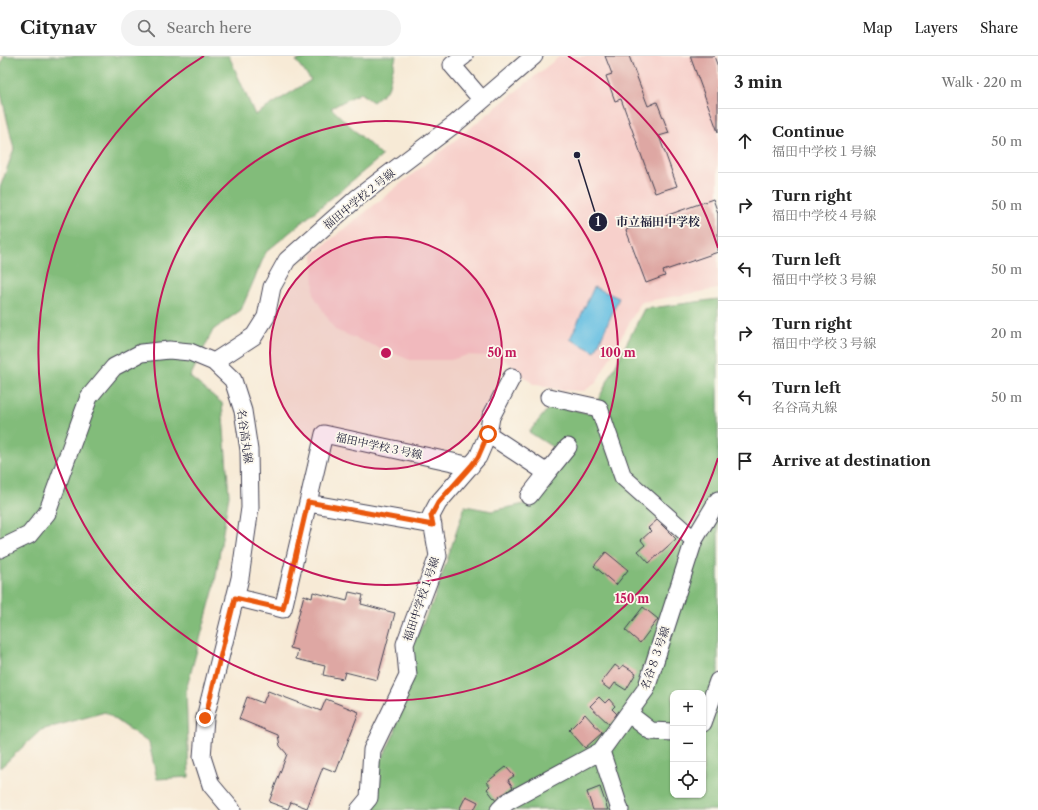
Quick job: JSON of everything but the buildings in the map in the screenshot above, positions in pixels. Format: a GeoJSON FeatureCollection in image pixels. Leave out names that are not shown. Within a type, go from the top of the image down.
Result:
{"type":"FeatureCollection","features":[{"type":"Feature","properties":{"kind":"street"},"geometry":{"type":"LineString","coordinates":[[464,56],[452,65],[482,100]]}},
{"type":"Feature","properties":{"kind":"street","name":"福田中学校２号線"},"geometry":{"type":"LineString","coordinates":[[214,362],[254,336],[266,317],[272,287],[287,260],[357,198],[456,123],[534,56]]}},
{"type":"Feature","properties":{"kind":"street","name":"名谷高丸線"},"geometry":{"type":"LineString","coordinates":[[0,549],[29,535],[47,513],[89,397],[114,367],[141,353],[169,350],[190,352],[214,362],[233,380],[243,411],[249,450],[250,508],[235,598],[205,718],[202,757],[211,785],[232,810]]}},
{"type":"Feature","properties":{"kind":"street","name":"福田中学校１号線"},"geometry":{"type":"LineString","coordinates":[[359,810],[369,798],[372,750],[408,676],[405,644],[438,556],[431,516],[438,503],[478,457],[488,434],[491,417],[512,377]]}},
{"type":"Feature","properties":{"kind":"street"},"geometry":{"type":"LineString","coordinates":[[549,397],[599,408],[623,477],[694,540]]}},
{"type":"Feature","properties":{"kind":"street","name":"福田中学校３号線"},"geometry":{"type":"LineString","coordinates":[[235,598],[283,609],[324,434],[471,466]]}},
{"type":"Feature","properties":{"kind":"street"},"geometry":{"type":"LineString","coordinates":[[488,434],[547,473]]}},
{"type":"Feature","properties":{"kind":"street"},"geometry":{"type":"LineString","coordinates":[[529,496],[568,447]]}},
{"type":"Feature","properties":{"kind":"street","name":"名谷８３号線"},"geometry":{"type":"LineString","coordinates":[[601,751],[646,689],[694,540],[718,500]]}},
{"type":"Feature","properties":{"kind":"street"},"geometry":{"type":"LineString","coordinates":[[308,502],[433,525]]}},
{"type":"Feature","properties":{"kind":"street"},"geometry":{"type":"LineString","coordinates":[[706,715],[718,681]]}},
{"type":"Feature","properties":{"kind":"street"},"geometry":{"type":"LineString","coordinates":[[629,714],[651,731],[670,732]]}},
{"type":"Feature","properties":{"kind":"street"},"geometry":{"type":"LineString","coordinates":[[499,810],[507,802],[601,751],[620,810]]}},
{"type":"Feature","properties":{"kind":"shaded area"},"geometry":{"type":"Polygon","coordinates":[[[560,56],[718,56],[718,289],[641,302],[596,383],[584,391],[560,390],[533,384],[501,357],[467,355],[451,360],[410,360],[335,330],[314,296],[313,254],[560,56]]]}},
{"type":"Feature","properties":{"kind":"green space"},"geometry":{"type":"Polygon","coordinates":[[[4,56],[229,56],[255,115],[311,80],[296,61],[312,56],[396,56],[388,89],[373,102],[360,93],[331,108],[382,156],[266,252],[241,310],[213,330],[190,377],[222,403],[229,495],[214,588],[186,690],[189,777],[157,779],[149,743],[105,712],[41,730],[0,768],[0,188],[14,149],[0,89],[0,68],[4,56]]]}},
{"type":"Feature","properties":{"kind":"green space"},"geometry":{"type":"Polygon","coordinates":[[[718,299],[718,810],[363,810],[363,798],[395,732],[411,648],[433,602],[465,506],[492,511],[539,501],[568,457],[529,432],[552,404],[591,414],[644,309],[718,299]]]}},
{"type":"Feature","properties":{"kind":"water"},"geometry":{"type":"Polygon","coordinates":[[[594,287],[619,298],[595,352],[570,339],[594,287]]]}},
{"type":"Feature","properties":{"kind":"place","name":"市立福田中学校"},"geometry":{"type":"Point","coordinates":[577,155]}},
{"type":"Feature","properties":{"kind":"route"},"geometry":{"type":"LineString","coordinates":[[205,718],[235,598],[283,609],[308,502],[433,525],[431,516],[438,503],[478,457],[488,434]]}}]}
